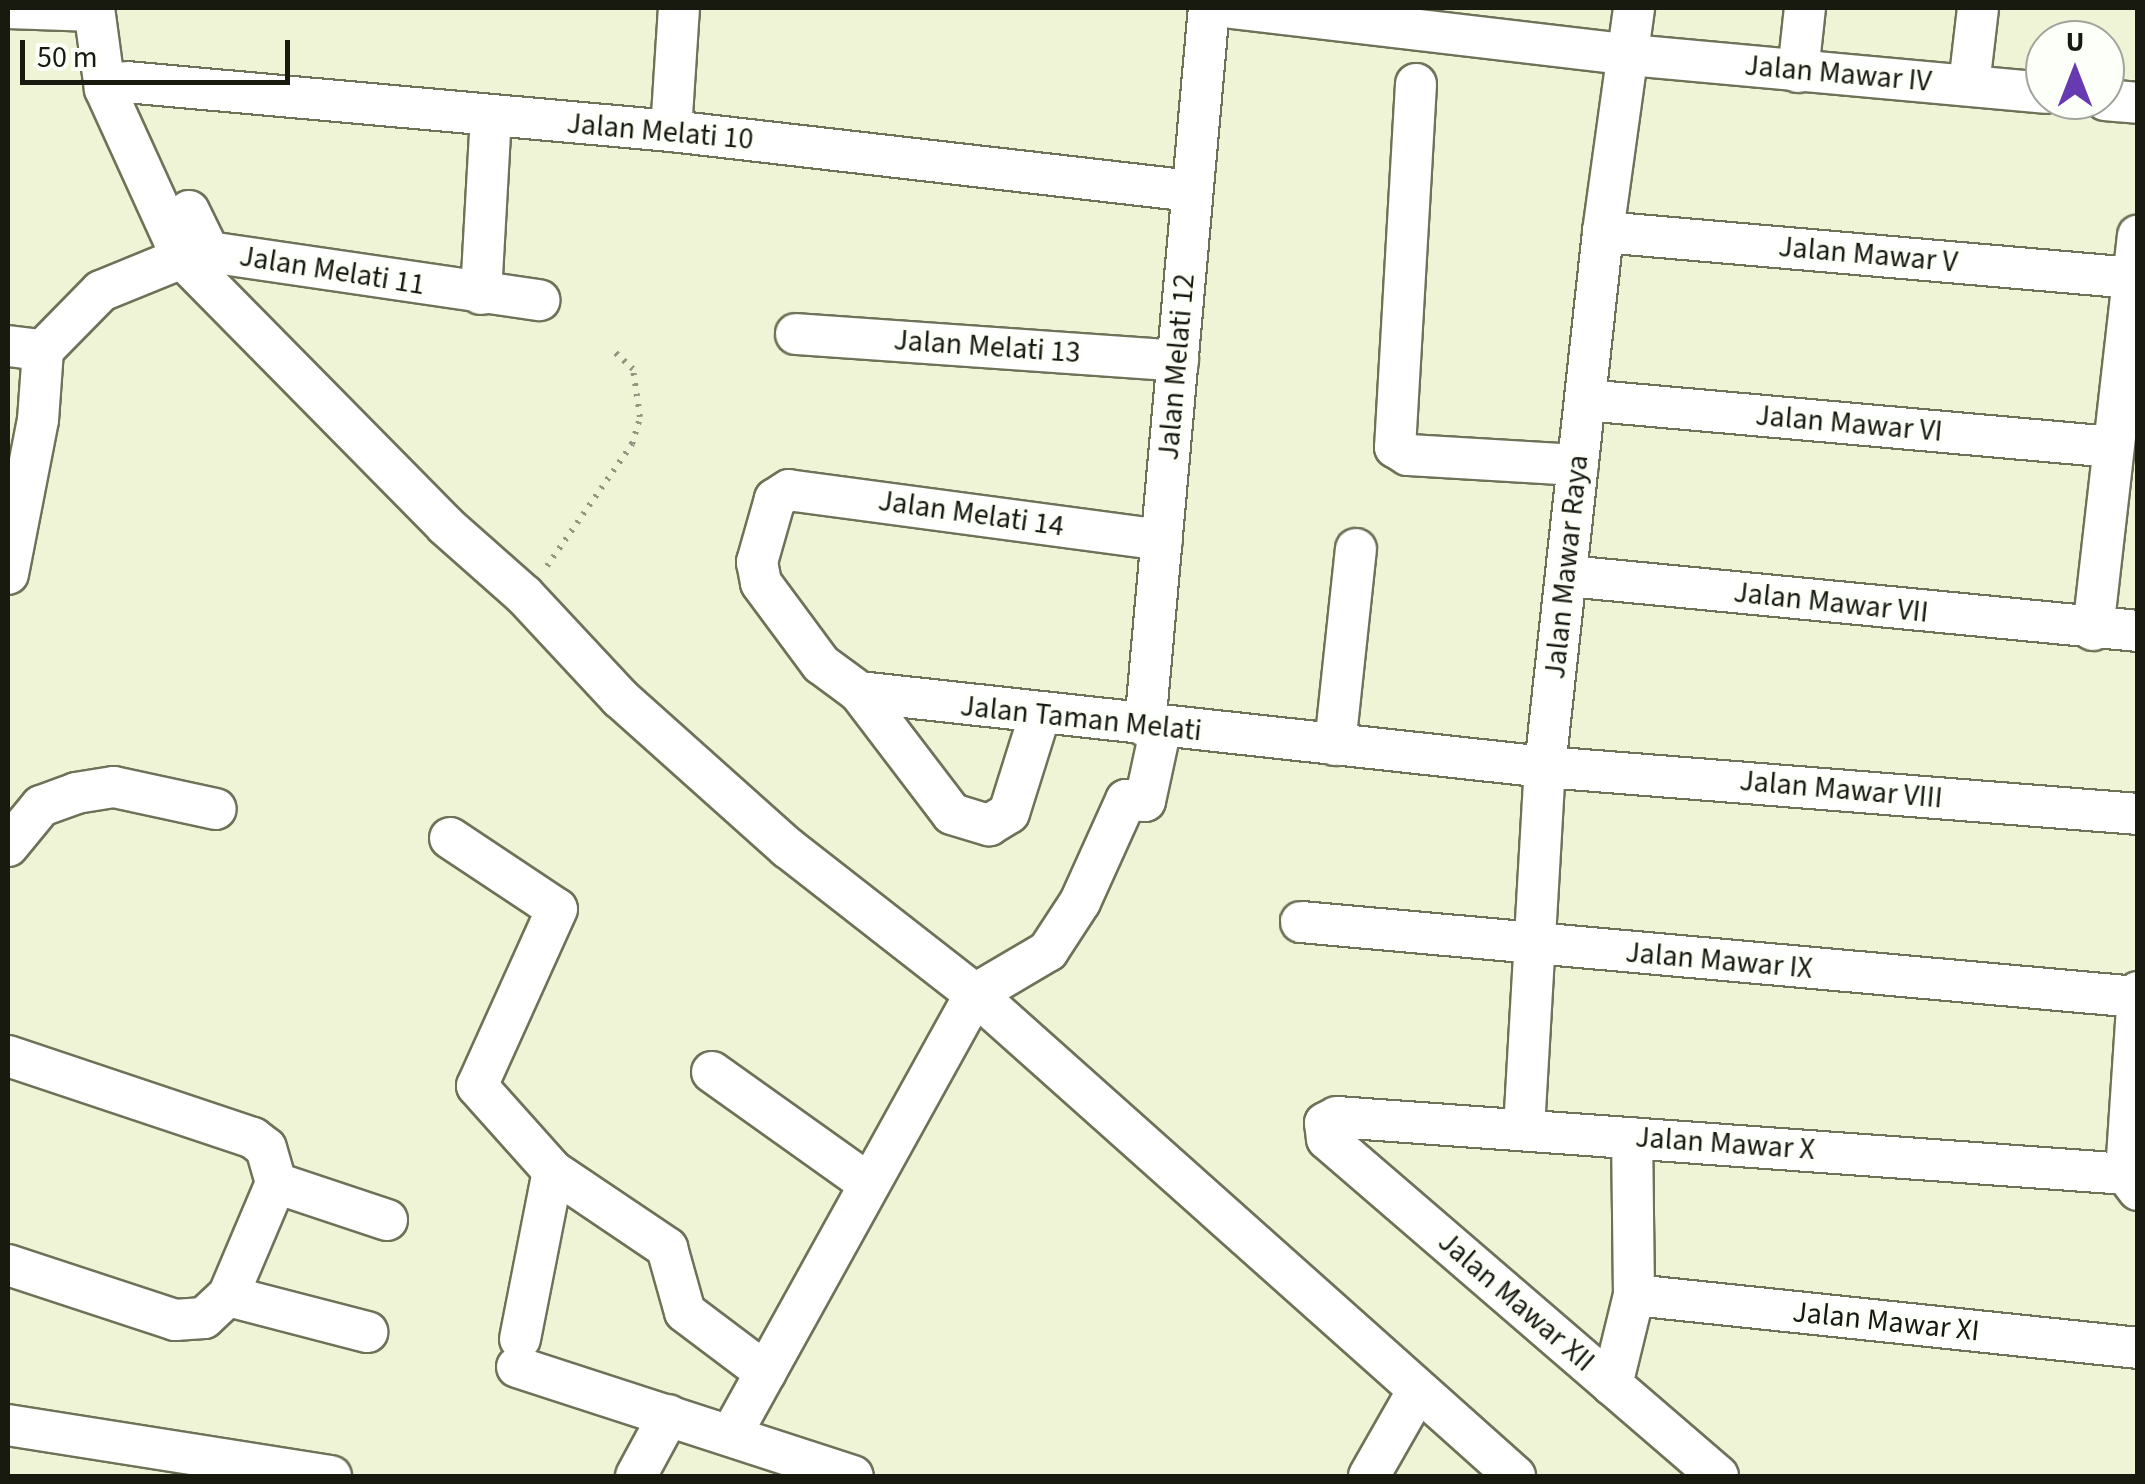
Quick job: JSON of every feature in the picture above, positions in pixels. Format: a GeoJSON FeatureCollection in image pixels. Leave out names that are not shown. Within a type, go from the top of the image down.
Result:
{"type":"FeatureCollection","features":[{"type":"Feature","properties":{"kind":"street"},"geometry":{"type":"LineString","coordinates":[[8,8],[102,9],[105,89],[182,258],[446,526],[524,594],[620,698],[788,848],[976,994],[1258,1242],[1416,1394],[1515,1476]]}},
{"type":"Feature","properties":{"kind":"street"},"geometry":{"type":"LineString","coordinates":[[672,131],[679,8]]}},
{"type":"Feature","properties":{"kind":"street","name":"Jalan Melati 12"},"geometry":{"type":"LineString","coordinates":[[976,994],[1048,951],[1080,902],[1126,800],[1145,801],[1153,727],[1162,540],[1209,8]]}},
{"type":"Feature","properties":{"kind":"street","name":"Jalan Mawar IV"},"geometry":{"type":"LineString","coordinates":[[1232,8],[1630,56],[2025,91]]}},
{"type":"Feature","properties":{"kind":"street","name":"Jalan Mawar Raya"},"geometry":{"type":"LineString","coordinates":[[1524,1129],[1531,945],[1545,767],[1602,232],[1634,8]]}},
{"type":"Feature","properties":{"kind":"street"},"geometry":{"type":"LineString","coordinates":[[1798,72],[1805,8]]}},
{"type":"Feature","properties":{"kind":"street"},"geometry":{"type":"LineString","coordinates":[[1968,85],[1978,8]]}},
{"type":"Feature","properties":{"kind":"street","name":"Jalan Melati 11"},"geometry":{"type":"LineString","coordinates":[[102,9],[126,82],[209,252],[540,300]]}},
{"type":"Feature","properties":{"kind":"street","name":"Jalan Melati 10"},"geometry":{"type":"LineString","coordinates":[[126,82],[672,131],[1192,191]]}},
{"type":"Feature","properties":{"kind":"street"},"geometry":{"type":"LineString","coordinates":[[1416,84],[1395,447],[1408,455],[1578,465]]}},
{"type":"Feature","properties":{"kind":"street"},"geometry":{"type":"LineString","coordinates":[[481,294],[492,117]]}},
{"type":"Feature","properties":{"kind":"street","name":"Jalan Mawar V"},"geometry":{"type":"LineString","coordinates":[[1602,232],[2132,278]]}},
{"type":"Feature","properties":{"kind":"street"},"geometry":{"type":"LineString","coordinates":[[2093,630],[2138,236]]}},
{"type":"Feature","properties":{"kind":"street"},"geometry":{"type":"LineString","coordinates":[[8,574],[38,420],[25,348],[101,291],[182,258]]}},
{"type":"Feature","properties":{"kind":"street","name":"Jalan Melati 13"},"geometry":{"type":"LineString","coordinates":[[796,334],[1178,361]]}},
{"type":"Feature","properties":{"kind":"street","name":"Jalan Mawar VI"},"geometry":{"type":"LineString","coordinates":[[1585,400],[2114,448]]}},
{"type":"Feature","properties":{"kind":"street","name":"Jalan Melati 14"},"geometry":{"type":"LineString","coordinates":[[780,493],[1162,540]]}},
{"type":"Feature","properties":{"kind":"street","name":"Jalan Taman Melati"},"geometry":{"type":"LineString","coordinates":[[780,493],[757,562],[761,583],[820,664],[859,692],[1545,767]]}},
{"type":"Feature","properties":{"kind":"street"},"geometry":{"type":"LineString","coordinates":[[1335,745],[1356,549]]}},
{"type":"Feature","properties":{"kind":"street","name":"Jalan Mawar VII"},"geometry":{"type":"LineString","coordinates":[[1568,576],[2093,630],[2138,631]]}},
{"type":"Feature","properties":{"kind":"street"},"geometry":{"type":"LineString","coordinates":[[859,692],[952,814],[988,825],[1010,813],[1040,714]]}},
{"type":"Feature","properties":{"kind":"street","name":"Jalan Mawar VIII"},"geometry":{"type":"LineString","coordinates":[[1545,767],[2138,814]]}},
{"type":"Feature","properties":{"kind":"street"},"geometry":{"type":"LineString","coordinates":[[8,846],[42,806],[76,793],[114,787],[216,809]]}},
{"type":"Feature","properties":{"kind":"street"},"geometry":{"type":"LineString","coordinates":[[450,838],[557,909],[477,1086],[554,1171],[667,1248],[676,1261],[684,1312],[766,1373]]}},
{"type":"Feature","properties":{"kind":"street","name":"Jalan Mawar IX"},"geometry":{"type":"LineString","coordinates":[[1301,922],[2137,995]]}},
{"type":"Feature","properties":{"kind":"street"},"geometry":{"type":"LineString","coordinates":[[732,1433],[976,994]]}},
{"type":"Feature","properties":{"kind":"street"},"geometry":{"type":"LineString","coordinates":[[2132,1182],[2137,995]]}},
{"type":"Feature","properties":{"kind":"street"},"geometry":{"type":"LineString","coordinates":[[8,1056],[253,1138],[273,1157],[276,1183],[228,1296],[204,1318],[175,1320],[8,1265]]}},
{"type":"Feature","properties":{"kind":"street"},"geometry":{"type":"LineString","coordinates":[[712,1072],[869,1184]]}},
{"type":"Feature","properties":{"kind":"street","name":"Jalan Mawar X"},"geometry":{"type":"LineString","coordinates":[[1326,1123],[1337,1116],[1524,1129],[2132,1182]]}},
{"type":"Feature","properties":{"kind":"street","name":"Jalan Mawar XII"},"geometry":{"type":"LineString","coordinates":[[1326,1123],[1327,1139],[1718,1476]]}},
{"type":"Feature","properties":{"kind":"street"},"geometry":{"type":"LineString","coordinates":[[1612,1384],[1634,1295],[1632,1138]]}},
{"type":"Feature","properties":{"kind":"street"},"geometry":{"type":"LineString","coordinates":[[554,1171],[518,1353],[668,1415],[732,1433],[852,1476]]}},
{"type":"Feature","properties":{"kind":"street"},"geometry":{"type":"LineString","coordinates":[[276,1183],[387,1220]]}},
{"type":"Feature","properties":{"kind":"street","name":"Jalan Mawar XI"},"geometry":{"type":"LineString","coordinates":[[1634,1295],[2138,1348]]}},
{"type":"Feature","properties":{"kind":"street"},"geometry":{"type":"LineString","coordinates":[[228,1296],[368,1332]]}},
{"type":"Feature","properties":{"kind":"street"},"geometry":{"type":"LineString","coordinates":[[1369,1476],[1388,1436],[1416,1394]]}},
{"type":"Feature","properties":{"kind":"street"},"geometry":{"type":"LineString","coordinates":[[636,1476],[668,1415]]}},
{"type":"Feature","properties":{"kind":"street"},"geometry":{"type":"LineString","coordinates":[[8,1425],[330,1476]]}},
{"type":"Feature","properties":{"kind":"path"},"geometry":{"type":"LineString","coordinates":[[524,594],[632,444],[641,392],[633,370],[616,352]]}}]}
